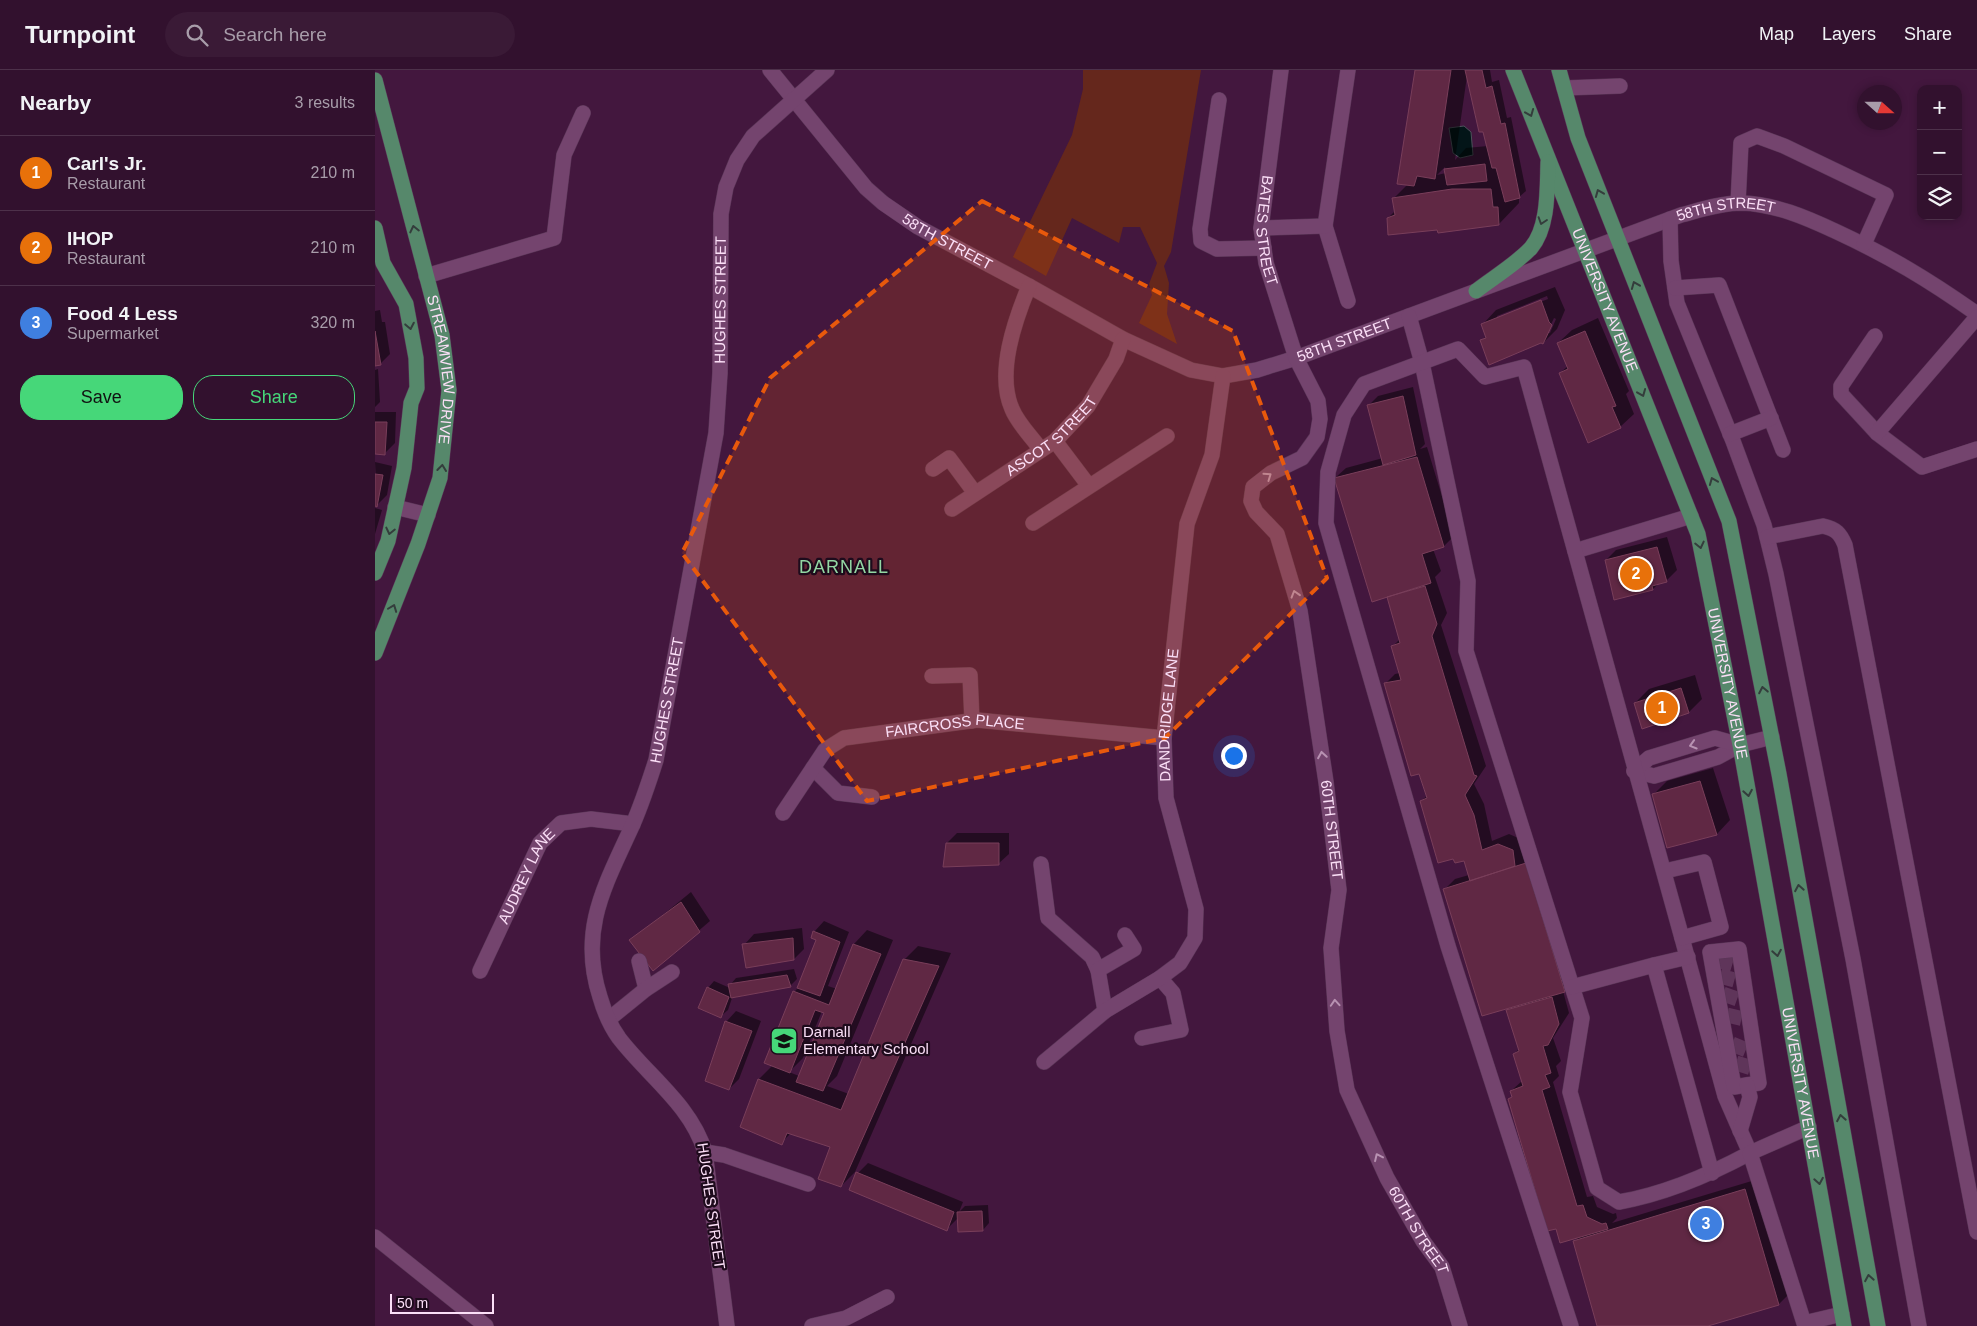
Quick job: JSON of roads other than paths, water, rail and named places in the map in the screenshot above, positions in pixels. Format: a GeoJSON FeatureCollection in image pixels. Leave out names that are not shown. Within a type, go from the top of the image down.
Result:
{"type":"FeatureCollection","features":[{"type":"Feature","properties":{"kind":"main road","name":"UNIVERSITY AVENUE"},"geometry":{"type":"LineString","coordinates":[[1513,70],[1697,534],[1740,745],[1843,1320]]}},
{"type":"Feature","properties":{"kind":"main road"},"geometry":{"type":"LineString","coordinates":[[1558,71],[1577,138],[1729,521],[1772,738],[1878,1326]]}},
{"type":"Feature","properties":{"kind":"main road","name":"STREAMVIEW DRIVE"},"geometry":{"type":"LineString","coordinates":[[375,80],[442,335],[449,390],[440,478],[428,515],[375,653]]}},
{"type":"Feature","properties":{"kind":"main road"},"geometry":{"type":"LineString","coordinates":[[1476,291],[1532,247],[1543,223],[1547,206],[1548,156]]}},
{"type":"Feature","properties":{"kind":"main road","name":"STREAMVIEW DRIVE"},"geometry":{"type":"LineString","coordinates":[[375,228],[383,264],[406,304],[416,358],[417,388],[411,403],[404,468],[388,541],[375,573]]}},
{"type":"Feature","properties":{"kind":"street","name":"58TH STREET"},"geometry":{"type":"LineString","coordinates":[[770,70],[866,188],[883,203],[918,227],[1123,339],[1191,370],[1223,376],[1257,370],[1296,358],[1670,219],[1738,203],[1754,204],[1795,212],[1864,244],[1928,279],[1977,316]]}},
{"type":"Feature","properties":{"kind":"street","name":"HUGHES STREET"},"geometry":{"type":"LineString","coordinates":[[727,1326],[705,1152],[699,1131],[687,1114],[619,1037],[609,1019],[602,1003],[593,971],[591,954],[593,920],[603,888],[647,789],[655,760],[716,433],[720,373],[723,200],[730,174],[744,148],[763,126],[827,70]]}},
{"type":"Feature","properties":{"kind":"street","name":"BATES STREET"},"geometry":{"type":"LineString","coordinates":[[1281,70],[1261,228],[1266,264],[1296,358]]}},
{"type":"Feature","properties":{"kind":"street"},"geometry":{"type":"LineString","coordinates":[[1348,301],[1325,226],[1349,70]]}},
{"type":"Feature","properties":{"kind":"street"},"geometry":{"type":"LineString","coordinates":[[1564,88],[1620,86]]}},
{"type":"Feature","properties":{"kind":"street"},"geometry":{"type":"LineString","coordinates":[[1219,100],[1200,228],[1201,241],[1217,249],[1244,250],[1263,248]]}},
{"type":"Feature","properties":{"kind":"street"},"geometry":{"type":"LineString","coordinates":[[426,276],[554,238],[564,156],[583,113]]}},
{"type":"Feature","properties":{"kind":"street"},"geometry":{"type":"LineString","coordinates":[[1738,203],[1741,143],[1757,136],[1784,146],[1886,195],[1864,244]]}},
{"type":"Feature","properties":{"kind":"street"},"geometry":{"type":"LineString","coordinates":[[1670,219],[1671,261],[1677,303],[1730,434],[1767,537],[1853,959],[1919,1326]]}},
{"type":"Feature","properties":{"kind":"street"},"geometry":{"type":"LineString","coordinates":[[1261,228],[1325,226]]}},
{"type":"Feature","properties":{"kind":"street"},"geometry":{"type":"LineString","coordinates":[[1675,288],[1719,285],[1783,450]]}},
{"type":"Feature","properties":{"kind":"street"},"geometry":{"type":"LineString","coordinates":[[1029,286],[1012,332],[1006,379],[1007,396],[1012,410],[1041,450]]}},
{"type":"Feature","properties":{"kind":"street"},"geometry":{"type":"LineString","coordinates":[[1409,316],[1468,581],[1466,651],[1582,1018],[1570,1092],[1597,1188],[1619,1202],[1642,1198],[1712,1174],[1750,1153],[1809,1127]]}},
{"type":"Feature","properties":{"kind":"street"},"geometry":{"type":"LineString","coordinates":[[1877,433],[1977,316]]}},
{"type":"Feature","properties":{"kind":"street"},"geometry":{"type":"LineString","coordinates":[[1875,336],[1841,386],[1841,394],[1877,433],[1922,467],[1977,449]]}},
{"type":"Feature","properties":{"kind":"street","name":"ASCOT STREET"},"geometry":{"type":"LineString","coordinates":[[952,509],[1055,441],[1088,406],[1116,359],[1123,339]]}},
{"type":"Feature","properties":{"kind":"street"},"geometry":{"type":"LineString","coordinates":[[1571,1326],[1448,946],[1326,523],[1328,472],[1344,415],[1364,384],[1458,349],[1485,377],[1524,367],[1634,771],[1665,871],[1725,1096],[1750,1153],[1800,1325],[1843,1320]]}},
{"type":"Feature","properties":{"kind":"street","name":"60TH STREET"},"geometry":{"type":"LineString","coordinates":[[1296,358],[1317,401],[1320,419],[1317,437],[1302,458],[1271,473],[1253,487],[1251,501],[1256,512],[1277,534],[1300,611],[1326,782],[1339,890],[1331,948],[1337,1032],[1345,1081],[1347,1090],[1387,1178],[1423,1241],[1442,1267],[1460,1326]]}},
{"type":"Feature","properties":{"kind":"street","name":"DANDRIDGE LANE"},"geometry":{"type":"LineString","coordinates":[[1044,1062],[1105,1011],[1161,978],[1180,963],[1195,938],[1196,909],[1166,798],[1164,738],[1187,524],[1212,455],[1223,376]]}},
{"type":"Feature","properties":{"kind":"street"},"geometry":{"type":"LineString","coordinates":[[1730,434],[1771,418]]}},
{"type":"Feature","properties":{"kind":"street"},"geometry":{"type":"LineString","coordinates":[[1033,523],[1167,436]]}},
{"type":"Feature","properties":{"kind":"street"},"geometry":{"type":"LineString","coordinates":[[1055,441],[1089,486]]}},
{"type":"Feature","properties":{"kind":"street"},"geometry":{"type":"LineString","coordinates":[[933,469],[949,458],[975,493]]}},
{"type":"Feature","properties":{"kind":"street"},"geometry":{"type":"LineString","coordinates":[[395,507],[428,515]]}},
{"type":"Feature","properties":{"kind":"street"},"geometry":{"type":"LineString","coordinates":[[1575,551],[1691,516]]}},
{"type":"Feature","properties":{"kind":"street"},"geometry":{"type":"LineString","coordinates":[[1767,537],[1823,526],[1832,528],[1840,534],[1845,545],[1977,1232]]}},
{"type":"Feature","properties":{"kind":"street"},"geometry":{"type":"LineString","coordinates":[[932,676],[970,675],[973,721]]}},
{"type":"Feature","properties":{"kind":"street","name":"FAIRCROSS PLACE"},"geometry":{"type":"LineString","coordinates":[[783,813],[825,750],[844,738],[973,721],[1164,738]]}},
{"type":"Feature","properties":{"kind":"street"},"geometry":{"type":"LineString","coordinates":[[1634,771],[1649,758],[1715,738],[1740,745],[1772,738]]}},
{"type":"Feature","properties":{"kind":"street"},"geometry":{"type":"LineString","coordinates":[[813,768],[838,793],[872,797]]}},
{"type":"Feature","properties":{"kind":"street","name":"AUDREY LANE"},"geometry":{"type":"LineString","coordinates":[[480,971],[540,843],[561,823],[591,819],[633,824]]}},
{"type":"Feature","properties":{"kind":"street"},"geometry":{"type":"LineString","coordinates":[[1665,871],[1704,862],[1721,927],[1682,938]]}},
{"type":"Feature","properties":{"kind":"street"},"geometry":{"type":"LineString","coordinates":[[1041,864],[1048,918],[1092,957],[1098,970],[1105,1011]]}},
{"type":"Feature","properties":{"kind":"street"},"geometry":{"type":"LineString","coordinates":[[1098,970],[1134,949],[1125,935]]}},
{"type":"Feature","properties":{"kind":"street"},"geometry":{"type":"LineString","coordinates":[[1739,949],[1740,974],[1754,1069],[1759,1084],[1734,1087],[1733,1062],[1720,993],[1716,967],[1710,952],[1739,949]]}},
{"type":"Feature","properties":{"kind":"street"},"geometry":{"type":"LineString","coordinates":[[1572,987],[1688,957]]}},
{"type":"Feature","properties":{"kind":"street"},"geometry":{"type":"LineString","coordinates":[[639,961],[647,989]]}},
{"type":"Feature","properties":{"kind":"street"},"geometry":{"type":"LineString","coordinates":[[1654,965],[1712,1174]]}},
{"type":"Feature","properties":{"kind":"street"},"geometry":{"type":"LineString","coordinates":[[609,1019],[647,989],[673,972]]}},
{"type":"Feature","properties":{"kind":"street"},"geometry":{"type":"LineString","coordinates":[[1142,1038],[1181,1030],[1173,993],[1161,978]]}},
{"type":"Feature","properties":{"kind":"street"},"geometry":{"type":"LineString","coordinates":[[1694,980],[1720,993]]}},
{"type":"Feature","properties":{"kind":"street"},"geometry":{"type":"LineString","coordinates":[[1740,1131],[1750,1097],[1747,1085]]}},
{"type":"Feature","properties":{"kind":"street"},"geometry":{"type":"LineString","coordinates":[[705,1152],[724,1155],[808,1184]]}},
{"type":"Feature","properties":{"kind":"street"},"geometry":{"type":"LineString","coordinates":[[375,1237],[486,1326]]}},
{"type":"Feature","properties":{"kind":"street"},"geometry":{"type":"LineString","coordinates":[[812,1326],[846,1318],[887,1297]]}},
{"type":"Feature","properties":{"kind":"tunnel"},"geometry":{"type":"LineString","coordinates":[[1718,960],[1734,965]]}},
{"type":"Feature","properties":{"kind":"tunnel"},"geometry":{"type":"LineString","coordinates":[[1720,976],[1738,981]]}},
{"type":"Feature","properties":{"kind":"tunnel"},"geometry":{"type":"LineString","coordinates":[[1723,994],[1740,1000]]}},
{"type":"Feature","properties":{"kind":"tunnel"},"geometry":{"type":"LineString","coordinates":[[1727,1015],[1744,1019]]}},
{"type":"Feature","properties":{"kind":"tunnel"},"geometry":{"type":"LineString","coordinates":[[1732,1044],[1749,1051]]}},
{"type":"Feature","properties":{"kind":"tunnel"},"geometry":{"type":"LineString","coordinates":[[1736,1063],[1752,1068]]}},
{"type":"Feature","properties":{"kind":"place","name":"IHOP"},"geometry":{"type":"Point","coordinates":[1636,574]}},
{"type":"Feature","properties":{"kind":"place","name":"Carl's Jr."},"geometry":{"type":"Point","coordinates":[1662,708]}},
{"type":"Feature","properties":{"kind":"place","name":"Darnall Elementary School"},"geometry":{"type":"Point","coordinates":[784,1041]}},
{"type":"Feature","properties":{"kind":"place","name":"Food 4 Less"},"geometry":{"type":"Point","coordinates":[1706,1224]}},
{"type":"Feature","properties":{"kind":"district","name":"DARNALL"},"geometry":{"type":"Point","coordinates":[844,567]}}]}
